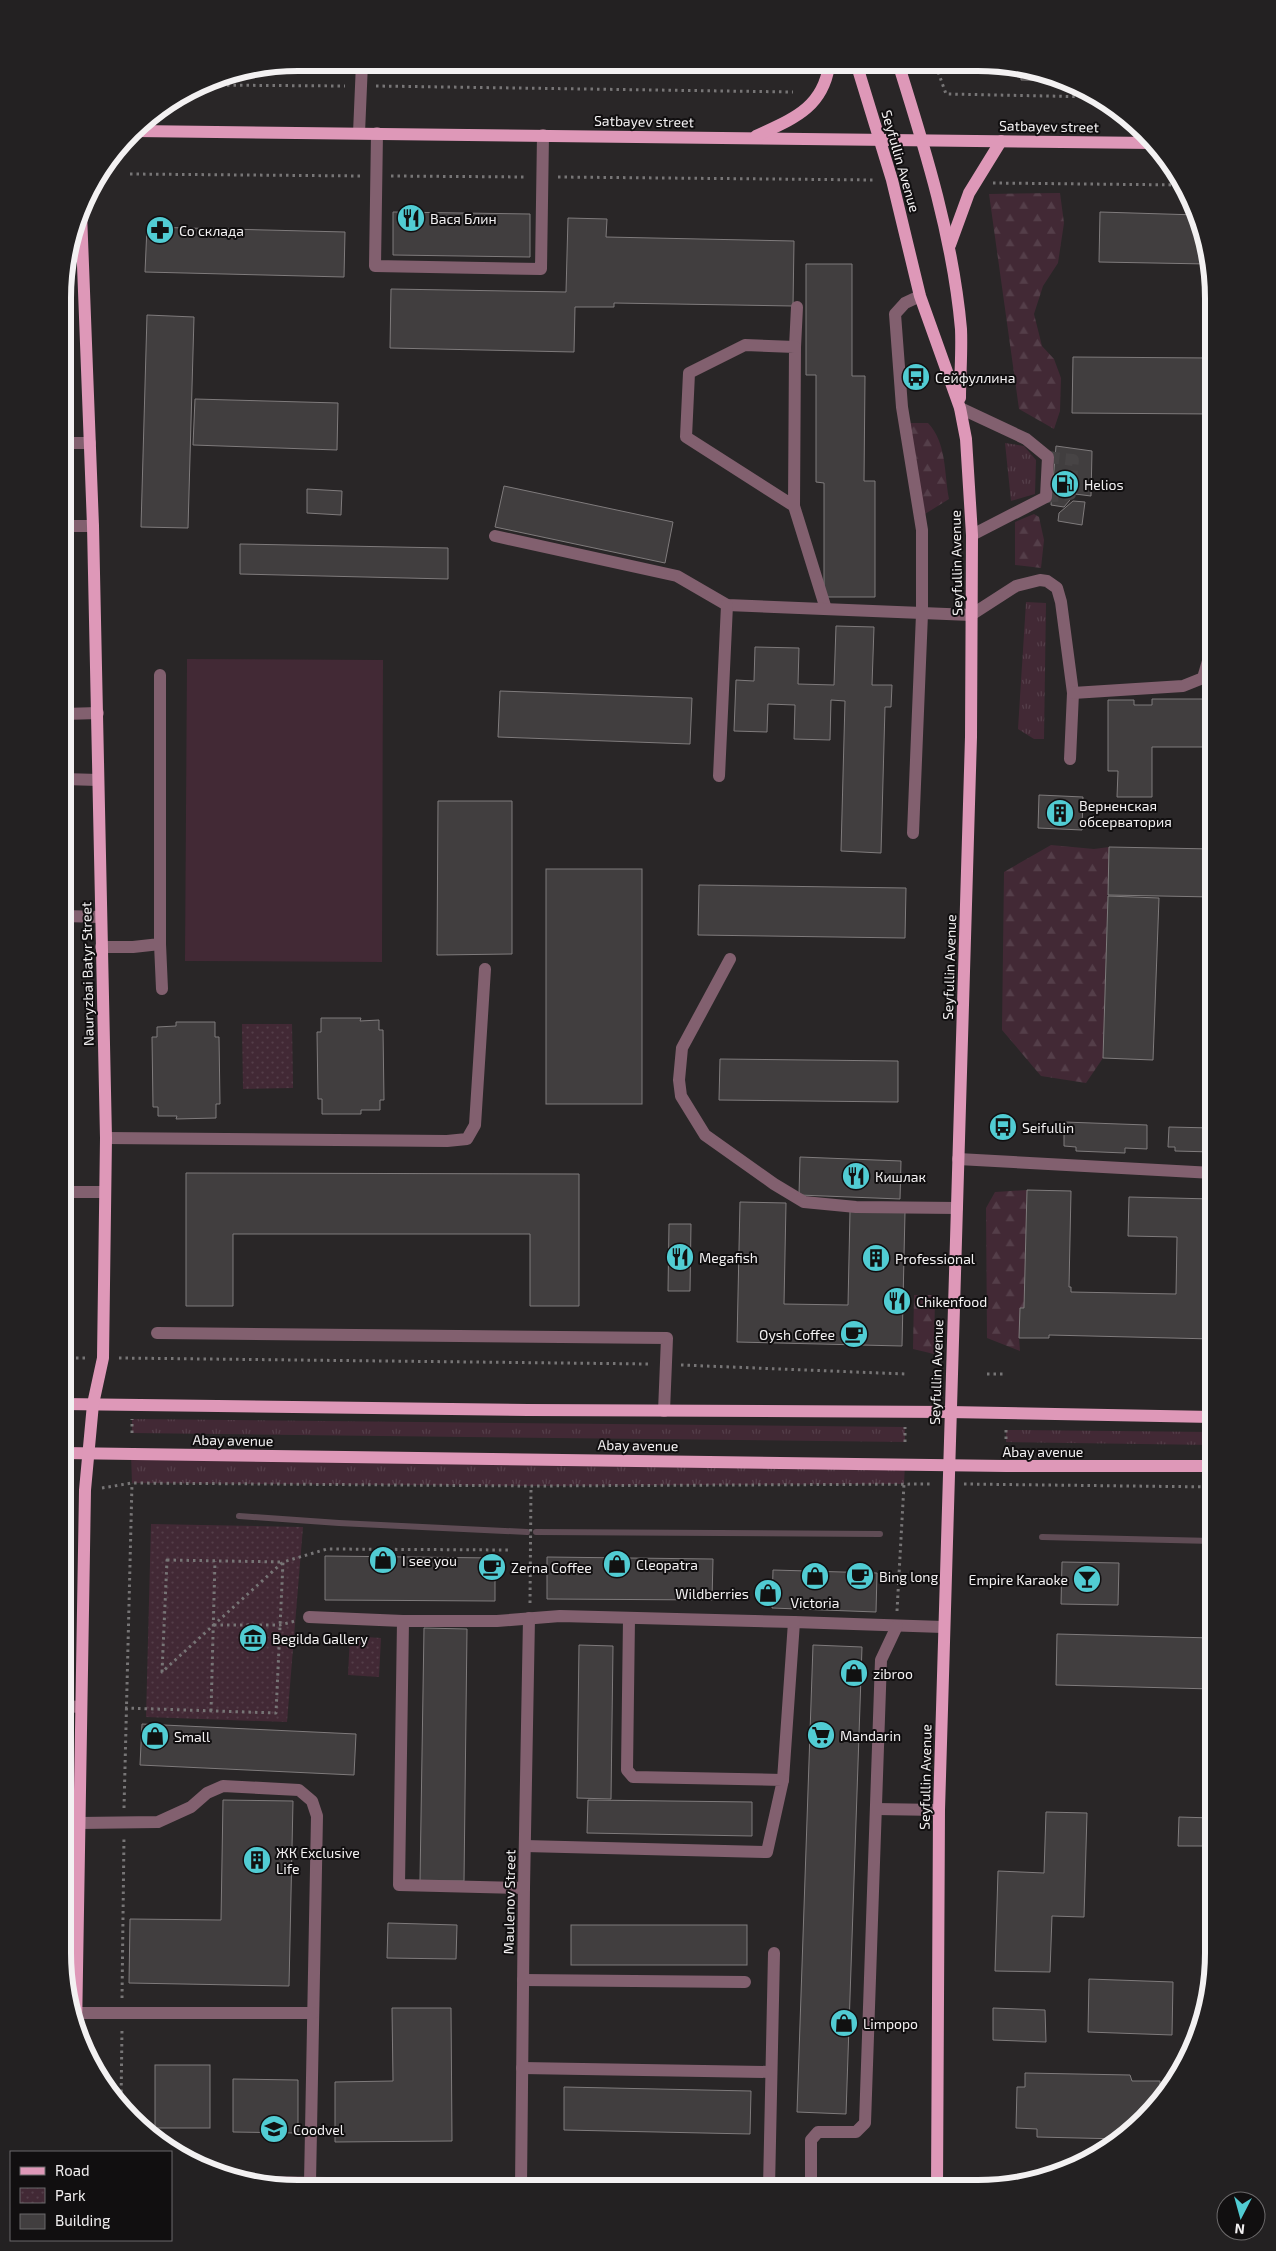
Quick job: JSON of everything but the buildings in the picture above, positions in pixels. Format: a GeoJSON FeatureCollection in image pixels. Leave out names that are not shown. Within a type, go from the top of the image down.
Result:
{"type":"FeatureCollection","features":[{"type":"Feature","properties":{"kind":"main road"},"geometry":{"type":"LineString","coordinates":[[753,137],[808,108],[821,94],[828,71]]}},
{"type":"Feature","properties":{"kind":"main road","name":"Seyfullin Avenue"},"geometry":{"type":"LineString","coordinates":[[858,71],[880,139],[920,296],[960,408],[966,439],[972,535],[971,737],[938,1810],[937,2180]]}},
{"type":"Feature","properties":{"kind":"main road","name":"Seyfullin Avenue"},"geometry":{"type":"LineString","coordinates":[[900,71],[944,221],[949,247],[961,330],[960,408]]}},
{"type":"Feature","properties":{"kind":"main road","name":"Satbayev street"},"geometry":{"type":"LineString","coordinates":[[145,131],[1143,143]]}},
{"type":"Feature","properties":{"kind":"main road"},"geometry":{"type":"LineString","coordinates":[[949,247],[969,193],[1001,141]]}},
{"type":"Feature","properties":{"kind":"main road","name":"Nauryzbai Batyr Street"},"geometry":{"type":"LineString","coordinates":[[82,230],[93,526],[106,1138],[102,1358],[93,1404],[88,1453]]}},
{"type":"Feature","properties":{"kind":"main road"},"geometry":{"type":"LineString","coordinates":[[71,1404],[664,1411],[949,1412],[1205,1417]]}},
{"type":"Feature","properties":{"kind":"main road","name":"Abay avenue"},"geometry":{"type":"LineString","coordinates":[[71,1453],[1205,1466]]}},
{"type":"Feature","properties":{"kind":"main road"},"geometry":{"type":"LineString","coordinates":[[76,1998],[85,1490],[88,1453]]}},
{"type":"Feature","properties":{"kind":"street"},"geometry":{"type":"LineString","coordinates":[[359,133],[362,71]]}},
{"type":"Feature","properties":{"kind":"street"},"geometry":{"type":"LineString","coordinates":[[377,134],[375,266],[541,269],[543,135]]}},
{"type":"Feature","properties":{"kind":"street"},"geometry":{"type":"LineString","coordinates":[[913,833],[922,614],[922,530],[902,407],[895,314],[905,303],[920,296]]}},
{"type":"Feature","properties":{"kind":"street"},"geometry":{"type":"LineString","coordinates":[[797,308],[794,506],[826,608]]}},
{"type":"Feature","properties":{"kind":"street"},"geometry":{"type":"LineString","coordinates":[[794,506],[686,437],[689,373],[745,345],[795,347]]}},
{"type":"Feature","properties":{"kind":"street"},"geometry":{"type":"LineString","coordinates":[[960,408],[1026,439],[1048,457],[1046,497],[972,535]]}},
{"type":"Feature","properties":{"kind":"street"},"geometry":{"type":"LineString","coordinates":[[71,443],[90,443]]}},
{"type":"Feature","properties":{"kind":"street"},"geometry":{"type":"LineString","coordinates":[[71,526],[93,526]]}},
{"type":"Feature","properties":{"kind":"street"},"geometry":{"type":"LineString","coordinates":[[495,536],[677,576],[727,605],[972,615],[1016,586],[1040,580],[1047,581],[1057,588],[1061,602],[1073,693],[1070,759]]}},
{"type":"Feature","properties":{"kind":"street"},"geometry":{"type":"LineString","coordinates":[[719,776],[727,605]]}},
{"type":"Feature","properties":{"kind":"street"},"geometry":{"type":"LineString","coordinates":[[1073,693],[1183,686],[1203,678],[1205,671]]}},
{"type":"Feature","properties":{"kind":"street"},"geometry":{"type":"LineString","coordinates":[[160,674],[160,944],[162,989]]}},
{"type":"Feature","properties":{"kind":"street"},"geometry":{"type":"LineString","coordinates":[[71,714],[98,713]]}},
{"type":"Feature","properties":{"kind":"street"},"geometry":{"type":"LineString","coordinates":[[71,779],[98,780]]}},
{"type":"Feature","properties":{"kind":"street"},"geometry":{"type":"LineString","coordinates":[[71,916],[100,917]]}},
{"type":"Feature","properties":{"kind":"street"},"geometry":{"type":"LineString","coordinates":[[101,947],[133,947],[160,944]]}},
{"type":"Feature","properties":{"kind":"street"},"geometry":{"type":"LineString","coordinates":[[730,959],[682,1048],[679,1080],[681,1096],[705,1135],[774,1184],[804,1202],[856,1207],[957,1208]]}},
{"type":"Feature","properties":{"kind":"street"},"geometry":{"type":"LineString","coordinates":[[106,1138],[447,1141],[467,1139],[476,1124],[485,969]]}},
{"type":"Feature","properties":{"kind":"street"},"geometry":{"type":"LineString","coordinates":[[958,1159],[1205,1173]]}},
{"type":"Feature","properties":{"kind":"street"},"geometry":{"type":"LineString","coordinates":[[71,1192],[105,1192]]}},
{"type":"Feature","properties":{"kind":"street"},"geometry":{"type":"LineString","coordinates":[[157,1333],[667,1338],[664,1411]]}},
{"type":"Feature","properties":{"kind":"street"},"geometry":{"type":"LineString","coordinates":[[309,1617],[403,1621],[629,1618],[943,1627]]}},
{"type":"Feature","properties":{"kind":"street","name":"Maulenov Street"},"geometry":{"type":"LineString","coordinates":[[521,2180],[524,1846],[529,1618]]}},
{"type":"Feature","properties":{"kind":"street"},"geometry":{"type":"LineString","coordinates":[[629,1618],[627,1770],[633,1777],[783,1780]]}},
{"type":"Feature","properties":{"kind":"street"},"geometry":{"type":"LineString","coordinates":[[403,1621],[399,1885],[524,1888]]}},
{"type":"Feature","properties":{"kind":"street"},"geometry":{"type":"LineString","coordinates":[[524,1846],[767,1852],[783,1780],[794,1622]]}},
{"type":"Feature","properties":{"kind":"street"},"geometry":{"type":"LineString","coordinates":[[811,2180],[811,2140],[818,2132],[856,2132],[865,2123],[880,1660],[897,1626]]}},
{"type":"Feature","properties":{"kind":"street"},"geometry":{"type":"LineString","coordinates":[[71,1706],[81,1707]]}},
{"type":"Feature","properties":{"kind":"street"},"geometry":{"type":"LineString","coordinates":[[79,1823],[158,1822],[191,1807],[207,1793],[223,1786],[298,1790],[312,1801],[317,1816],[310,2180]]}},
{"type":"Feature","properties":{"kind":"street"},"geometry":{"type":"LineString","coordinates":[[876,1809],[938,1810]]}},
{"type":"Feature","properties":{"kind":"street"},"geometry":{"type":"LineString","coordinates":[[769,2180],[774,1953]]}},
{"type":"Feature","properties":{"kind":"street"},"geometry":{"type":"LineString","coordinates":[[523,1980],[745,1982]]}},
{"type":"Feature","properties":{"kind":"street"},"geometry":{"type":"LineString","coordinates":[[79,2013],[313,2013]]}},
{"type":"Feature","properties":{"kind":"street"},"geometry":{"type":"LineString","coordinates":[[522,2068],[771,2072]]}},
{"type":"Feature","properties":{"kind":"path"},"geometry":{"type":"LineString","coordinates":[[938,71],[946,94],[1081,97]]}},
{"type":"Feature","properties":{"kind":"path"},"geometry":{"type":"LineString","coordinates":[[222,84],[793,92]]}},
{"type":"Feature","properties":{"kind":"path"},"geometry":{"type":"LineString","coordinates":[[130,174],[875,180]]}},
{"type":"Feature","properties":{"kind":"path"},"geometry":{"type":"LineString","coordinates":[[987,182],[1174,185]]}},
{"type":"Feature","properties":{"kind":"path"},"geometry":{"type":"LineString","coordinates":[[71,1358],[666,1364],[905,1374]]}},
{"type":"Feature","properties":{"kind":"path"},"geometry":{"type":"LineString","coordinates":[[987,1374],[1006,1374]]}},
{"type":"Feature","properties":{"kind":"path"},"geometry":{"type":"LineString","coordinates":[[132,1419],[132,1433]]}},
{"type":"Feature","properties":{"kind":"path"},"geometry":{"type":"LineString","coordinates":[[905,1427],[905,1442]]}},
{"type":"Feature","properties":{"kind":"path"},"geometry":{"type":"LineString","coordinates":[[1006,1430],[1006,1442]]}},
{"type":"Feature","properties":{"kind":"path"},"geometry":{"type":"LineString","coordinates":[[121,2095],[125,1708],[132,1484],[531,1486],[947,1483],[1205,1487]]}},
{"type":"Feature","properties":{"kind":"path"},"geometry":{"type":"LineString","coordinates":[[897,1626],[904,1484]]}},
{"type":"Feature","properties":{"kind":"path"},"geometry":{"type":"LineString","coordinates":[[529,1618],[531,1486]]}},
{"type":"Feature","properties":{"kind":"path"},"geometry":{"type":"LineString","coordinates":[[283,1562],[162,1672],[167,1560],[283,1562],[327,1549],[509,1550]]}},
{"type":"Feature","properties":{"kind":"path"},"geometry":{"type":"LineString","coordinates":[[211,1711],[215,1561]]}},
{"type":"Feature","properties":{"kind":"path"},"geometry":{"type":"LineString","coordinates":[[125,1708],[276,1713],[283,1562]]}},
{"type":"Feature","properties":{"kind":"path"},"geometry":{"type":"LineString","coordinates":[[214,1625],[280,1624]]}},
{"type":"Feature","properties":{"kind":"green space"},"geometry":{"type":"Polygon","coordinates":[[[1060,193],[1064,223],[1058,263],[1043,286],[1034,314],[1042,346],[1054,359],[1061,378],[1060,411],[1054,429],[1019,409],[989,194],[1060,193]]]}},
{"type":"Feature","properties":{"kind":"green space"},"geometry":{"type":"Polygon","coordinates":[[[909,423],[928,423],[939,440],[944,459],[949,499],[925,514],[909,423]]]}},
{"type":"Feature","properties":{"kind":"green space"},"geometry":{"type":"Polygon","coordinates":[[[1005,443],[1024,446],[1036,460],[1035,494],[1011,501],[1005,443]]]}},
{"type":"Feature","properties":{"kind":"green space"},"geometry":{"type":"Polygon","coordinates":[[[1034,514],[1039,517],[1044,540],[1041,568],[1015,565],[1015,522],[1034,514]]]}},
{"type":"Feature","properties":{"kind":"green space"},"geometry":{"type":"Polygon","coordinates":[[[1026,602],[1046,603],[1044,739],[1034,739],[1018,729],[1026,602]]]}},
{"type":"Feature","properties":{"kind":"green space"},"geometry":{"type":"Polygon","coordinates":[[[187,659],[383,660],[382,962],[185,961],[187,659]]]}},
{"type":"Feature","properties":{"kind":"green space"},"geometry":{"type":"Polygon","coordinates":[[[1051,845],[1094,849],[1109,847],[1103,1058],[1086,1083],[1041,1076],[1002,1030],[1004,872],[1051,845]]]}},
{"type":"Feature","properties":{"kind":"green space"},"geometry":{"type":"Polygon","coordinates":[[[242,1024],[292,1024],[293,1088],[243,1089],[242,1024]]]}},
{"type":"Feature","properties":{"kind":"green space"},"geometry":{"type":"Polygon","coordinates":[[[1027,1190],[1024,1308],[1019,1338],[1020,1351],[987,1338],[986,1208],[995,1192],[1027,1190]]]}},
{"type":"Feature","properties":{"kind":"green space"},"geometry":{"type":"Polygon","coordinates":[[[914,1295],[935,1295],[934,1354],[913,1349],[914,1295]]]}},
{"type":"Feature","properties":{"kind":"green space"},"geometry":{"type":"Polygon","coordinates":[[[132,1419],[905,1427],[905,1442],[132,1433],[132,1419]]]}},
{"type":"Feature","properties":{"kind":"green space"},"geometry":{"type":"Polygon","coordinates":[[[1006,1430],[1205,1432],[1205,1445],[1006,1442],[1006,1430]]]}},
{"type":"Feature","properties":{"kind":"green space"},"geometry":{"type":"Polygon","coordinates":[[[131,1454],[905,1464],[904,1484],[531,1486],[132,1483],[131,1454]]]}},
{"type":"Feature","properties":{"kind":"green space"},"geometry":{"type":"Polygon","coordinates":[[[151,1524],[303,1527],[287,1722],[146,1717],[151,1524]]]}},
{"type":"Feature","properties":{"kind":"green space"},"geometry":{"type":"Polygon","coordinates":[[[350,1636],[381,1638],[379,1677],[348,1675],[350,1636]]]}},
{"type":"Feature","properties":{"kind":"waterway"},"geometry":{"type":"LineString","coordinates":[[239,1516],[527,1532]]}},
{"type":"Feature","properties":{"kind":"waterway"},"geometry":{"type":"LineString","coordinates":[[536,1532],[880,1534]]}},
{"type":"Feature","properties":{"kind":"waterway"},"geometry":{"type":"LineString","coordinates":[[1042,1537],[1205,1541]]}},
{"type":"Feature","properties":{"kind":"tunnel"},"geometry":{"type":"LineString","coordinates":[[1046,497],[1070,494],[1073,460],[1048,457]]}},
{"type":"Feature","properties":{"kind":"place","name":"Вася Блин"},"geometry":{"type":"Point","coordinates":[411,218]}},
{"type":"Feature","properties":{"kind":"place","name":"Со склада"},"geometry":{"type":"Point","coordinates":[160,230]}},
{"type":"Feature","properties":{"kind":"place","name":"Сейфуллина"},"geometry":{"type":"Point","coordinates":[916,377]}},
{"type":"Feature","properties":{"kind":"place","name":"Helios"},"geometry":{"type":"Point","coordinates":[1065,484]}},
{"type":"Feature","properties":{"kind":"place","name":"Верненская обсерватория"},"geometry":{"type":"Point","coordinates":[1060,813]}},
{"type":"Feature","properties":{"kind":"place","name":"Seifullin"},"geometry":{"type":"Point","coordinates":[1003,1127]}},
{"type":"Feature","properties":{"kind":"place","name":"Кишлак"},"geometry":{"type":"Point","coordinates":[856,1176]}},
{"type":"Feature","properties":{"kind":"place","name":"Megafish"},"geometry":{"type":"Point","coordinates":[680,1257]}},
{"type":"Feature","properties":{"kind":"place","name":"Professional"},"geometry":{"type":"Point","coordinates":[876,1258]}},
{"type":"Feature","properties":{"kind":"place","name":"Chikenfood"},"geometry":{"type":"Point","coordinates":[897,1301]}},
{"type":"Feature","properties":{"kind":"place","name":"Oysh Coffee"},"geometry":{"type":"Point","coordinates":[854,1334]}},
{"type":"Feature","properties":{"kind":"place","name":"I see you"},"geometry":{"type":"Point","coordinates":[383,1560]}},
{"type":"Feature","properties":{"kind":"place","name":"Cleopatra"},"geometry":{"type":"Point","coordinates":[617,1564]}},
{"type":"Feature","properties":{"kind":"place","name":"Zerna Coffee"},"geometry":{"type":"Point","coordinates":[492,1567]}},
{"type":"Feature","properties":{"kind":"place","name":"Victoria"},"geometry":{"type":"Point","coordinates":[815,1576]}},
{"type":"Feature","properties":{"kind":"place","name":"Bing long"},"geometry":{"type":"Point","coordinates":[860,1576]}},
{"type":"Feature","properties":{"kind":"place","name":"Empire Karaoke"},"geometry":{"type":"Point","coordinates":[1087,1579]}},
{"type":"Feature","properties":{"kind":"place","name":"Wildberries"},"geometry":{"type":"Point","coordinates":[768,1593]}},
{"type":"Feature","properties":{"kind":"place","name":"Begilda Gallery"},"geometry":{"type":"Point","coordinates":[253,1638]}},
{"type":"Feature","properties":{"kind":"place","name":"zibroo"},"geometry":{"type":"Point","coordinates":[854,1673]}},
{"type":"Feature","properties":{"kind":"place","name":"Mandarin"},"geometry":{"type":"Point","coordinates":[821,1735]}},
{"type":"Feature","properties":{"kind":"place","name":"Small"},"geometry":{"type":"Point","coordinates":[155,1736]}},
{"type":"Feature","properties":{"kind":"place","name":"ЖК Exclusive Life"},"geometry":{"type":"Point","coordinates":[257,1860]}},
{"type":"Feature","properties":{"kind":"place","name":"Limpopo"},"geometry":{"type":"Point","coordinates":[844,2023]}},
{"type":"Feature","properties":{"kind":"place","name":"Coodvel"},"geometry":{"type":"Point","coordinates":[274,2129]}}]}
